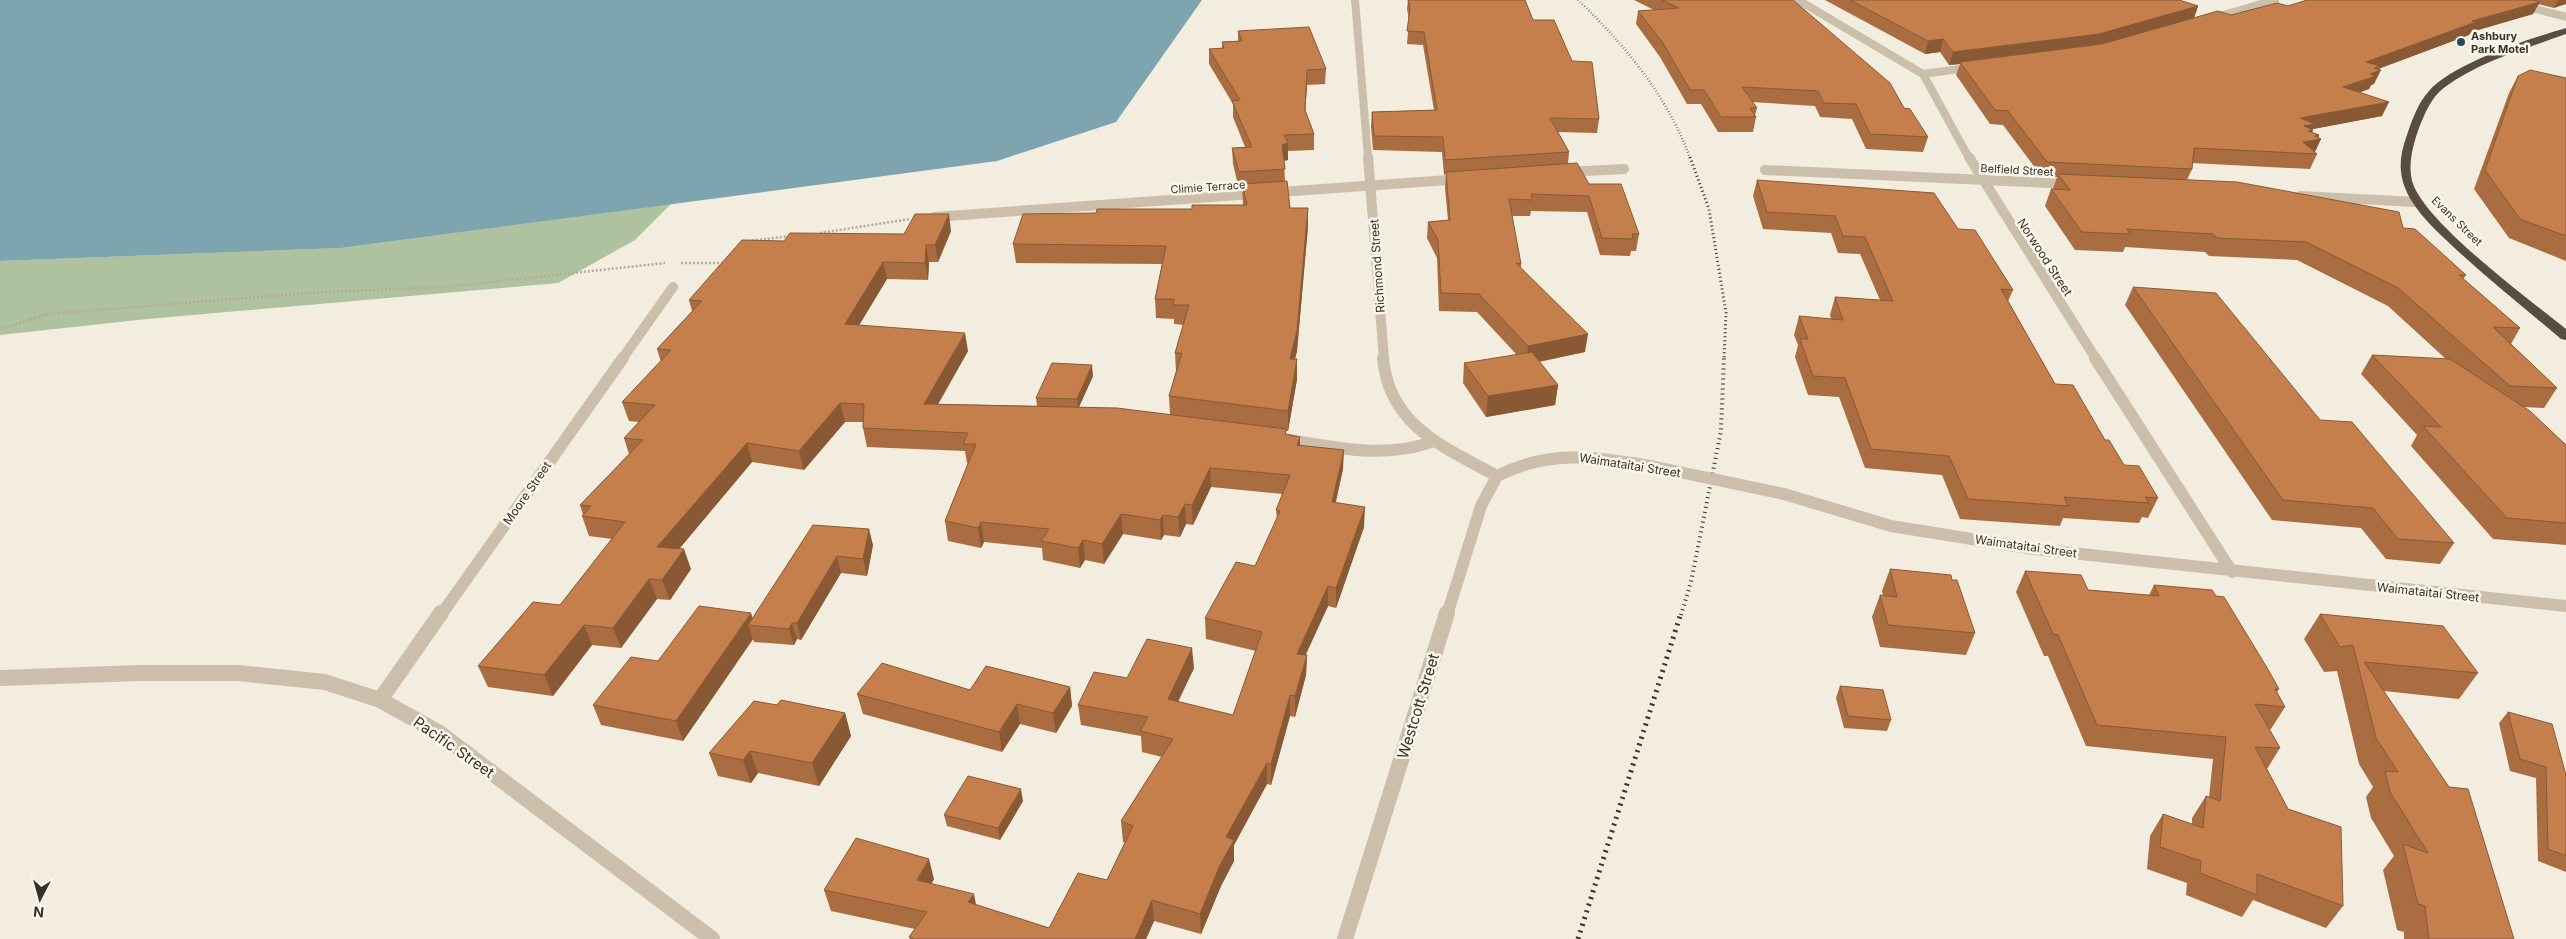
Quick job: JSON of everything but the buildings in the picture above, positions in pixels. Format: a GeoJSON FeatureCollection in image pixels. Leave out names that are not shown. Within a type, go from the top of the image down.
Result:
{"type":"FeatureCollection","features":[{"type":"Feature","properties":{"kind":"highway","name":"Evans Street"},"geometry":{"type":"LineString","coordinates":[[2566,31],[2466,70],[2438,86],[2425,103],[2406,155],[2408,186],[2418,202],[2459,244],[2566,336]]}},
{"type":"Feature","properties":{"kind":"street","name":"Richmond Street"},"geometry":{"type":"LineString","coordinates":[[1355,0],[1385,378],[1389,394],[1397,408],[1413,426],[1434,441],[1497,476]]}},
{"type":"Feature","properties":{"kind":"street"},"geometry":{"type":"LineString","coordinates":[[1798,0],[1923,74],[1982,66]]}},
{"type":"Feature","properties":{"kind":"street"},"geometry":{"type":"LineString","coordinates":[[2200,22],[2275,0]]}},
{"type":"Feature","properties":{"kind":"street"},"geometry":{"type":"LineString","coordinates":[[2502,0],[2566,17]]}},
{"type":"Feature","properties":{"kind":"street","name":"Norwood Street"},"geometry":{"type":"LineString","coordinates":[[1923,74],[1981,180],[2232,572]]}},
{"type":"Feature","properties":{"kind":"street"},"geometry":{"type":"LineString","coordinates":[[1557,173],[1624,169]]}},
{"type":"Feature","properties":{"kind":"street","name":"Belfield Street"},"geometry":{"type":"LineString","coordinates":[[1765,170],[2084,185]]}},
{"type":"Feature","properties":{"kind":"street","name":"Climie Terrace"},"geometry":{"type":"LineString","coordinates":[[914,218],[1305,192],[1370,184],[1470,178]]}},
{"type":"Feature","properties":{"kind":"street"},"geometry":{"type":"LineString","coordinates":[[2290,196],[2418,202]]}},
{"type":"Feature","properties":{"kind":"street","name":"Moore Street"},"geometry":{"type":"LineString","coordinates":[[380,700],[673,287]]}},
{"type":"Feature","properties":{"kind":"street"},"geometry":{"type":"LineString","coordinates":[[1266,437],[1382,450],[1413,449],[1434,441]]}},
{"type":"Feature","properties":{"kind":"street","name":"Waimataitai Street"},"geometry":{"type":"LineString","coordinates":[[1497,476],[1515,465],[1534,459],[1562,456],[1595,458],[1651,466],[1784,494],[1891,526],[2034,549],[2232,572],[2566,606]]}},
{"type":"Feature","properties":{"kind":"street","name":"Westcott Street"},"geometry":{"type":"LineString","coordinates":[[1345,939],[1481,506],[1497,476]]}},
{"type":"Feature","properties":{"kind":"street","name":"Pacific Street"},"geometry":{"type":"LineString","coordinates":[[0,678],[140,673],[238,673],[325,682],[380,700],[438,732],[712,939]]}},
{"type":"Feature","properties":{"kind":"path"},"geometry":{"type":"LineString","coordinates":[[818,234],[914,218]]}},
{"type":"Feature","properties":{"kind":"path"},"geometry":{"type":"LineString","coordinates":[[744,241],[799,235]]}},
{"type":"Feature","properties":{"kind":"path"},"geometry":{"type":"LineString","coordinates":[[679,262],[724,264],[729,258]]}},
{"type":"Feature","properties":{"kind":"path"},"geometry":{"type":"LineString","coordinates":[[0,329],[58,313],[312,293],[445,287],[670,262]]}},
{"type":"Feature","properties":{"kind":"green space"},"geometry":{"type":"Polygon","coordinates":[[[672,203],[635,240],[558,283],[147,319],[0,335],[0,261],[341,248],[672,203]]]}},
{"type":"Feature","properties":{"kind":"water"},"geometry":{"type":"Polygon","coordinates":[[[0,0],[1202,0],[1116,122],[997,161],[341,248],[0,261],[0,0]]]}},
{"type":"Feature","properties":{"kind":"railway"},"geometry":{"type":"LineString","coordinates":[[1578,0],[1612,35],[1643,73],[1670,114],[1690,158]]}},
{"type":"Feature","properties":{"kind":"railway"},"geometry":{"type":"LineString","coordinates":[[1690,157],[1709,209],[1726,313],[1724,359]]}},
{"type":"Feature","properties":{"kind":"railway"},"geometry":{"type":"LineString","coordinates":[[1681,615],[1691,582],[1721,431],[1724,358]]}},
{"type":"Feature","properties":{"kind":"railway"},"geometry":{"type":"LineString","coordinates":[[1578,939],[1681,613]]}},
{"type":"Feature","properties":{"kind":"place","name":"Ashbury Park Motel"},"geometry":{"type":"Point","coordinates":[2461,42]}}]}
